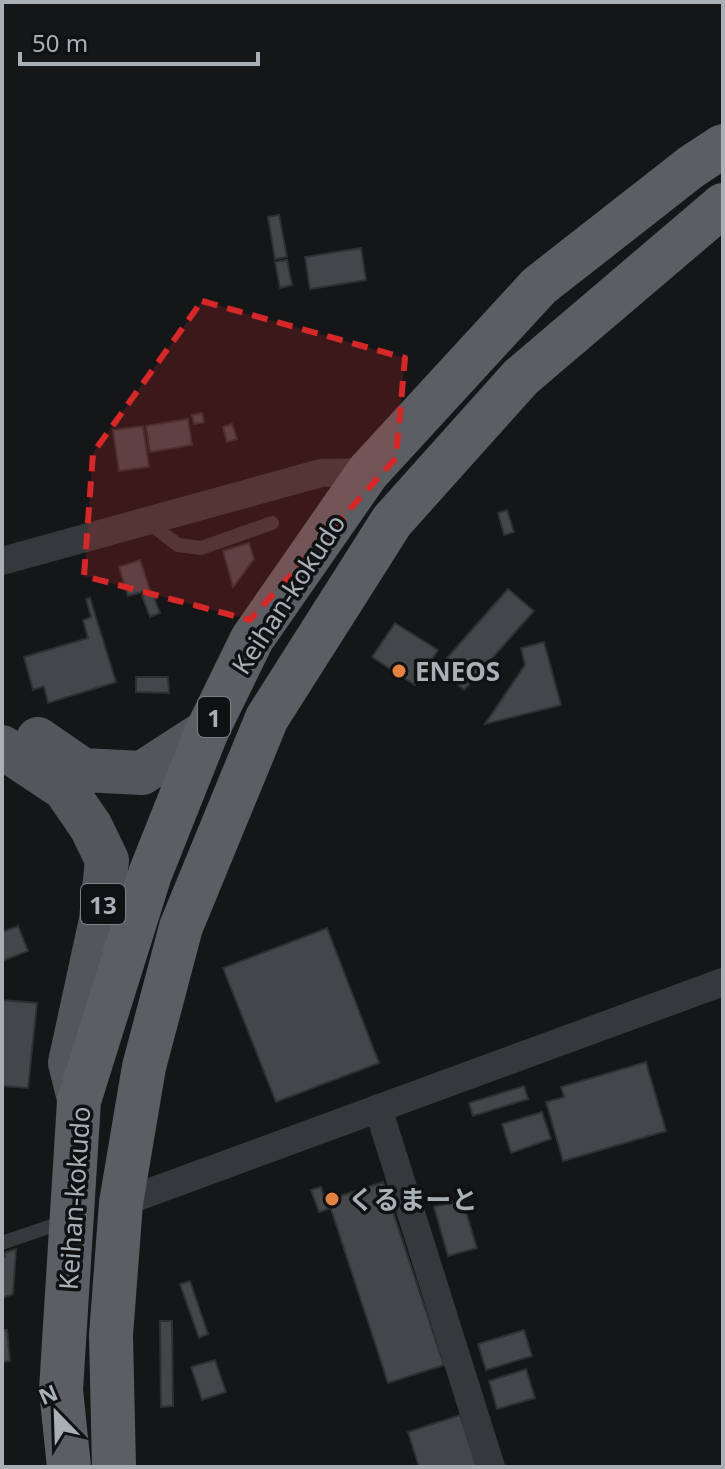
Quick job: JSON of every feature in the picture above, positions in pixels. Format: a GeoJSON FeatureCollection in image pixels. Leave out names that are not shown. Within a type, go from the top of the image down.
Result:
{"type":"FeatureCollection","features":[{"type":"Feature","properties":{"kind":"highway","name":"Keihan-kokudo"},"geometry":{"type":"LineString","coordinates":[[69,1467],[61,1390],[79,1101],[150,874],[207,731],[252,639],[368,472],[539,286],[691,167],[723,146]]}},
{"type":"Feature","properties":{"kind":"highway","name":"Keihan-kokudo"},"geometry":{"type":"LineString","coordinates":[[114,1467],[111,1335],[121,1203],[144,1067],[181,927],[267,718],[392,521],[521,377],[723,205]]}},
{"type":"Feature","properties":{"kind":"main road"},"geometry":{"type":"LineString","coordinates":[[2,717],[83,770],[142,773],[207,731]]}},
{"type":"Feature","properties":{"kind":"main road","name":"13"},"geometry":{"type":"LineString","coordinates":[[2,747],[65,789],[91,827],[107,860],[101,920],[70,1063],[79,1101]]}},
{"type":"Feature","properties":{"kind":"street"},"geometry":{"type":"LineString","coordinates":[[2,561],[321,473],[368,472]]}},
{"type":"Feature","properties":{"kind":"street"},"geometry":{"type":"LineString","coordinates":[[121,1203],[723,982]]}},
{"type":"Feature","properties":{"kind":"street"},"geometry":{"type":"LineString","coordinates":[[378,1108],[491,1467]]}},
{"type":"Feature","properties":{"kind":"lane"},"geometry":{"type":"LineString","coordinates":[[148,521],[178,545],[201,548],[272,523]]}},
{"type":"Feature","properties":{"kind":"lane"},"geometry":{"type":"LineString","coordinates":[[2,1243],[72,1219]]}},
{"type":"Feature","properties":{"kind":"highlighted area"},"geometry":{"type":"Polygon","coordinates":[[[202,301],[405,358],[396,458],[250,620],[84,576],[93,453],[202,301]]]}},
{"type":"Feature","properties":{"kind":"building"},"geometry":{"type":"Polygon","coordinates":[[[279,215],[287,257],[275,259],[268,217],[279,215]]]}},
{"type":"Feature","properties":{"kind":"building"},"geometry":{"type":"Polygon","coordinates":[[[361,248],[366,280],[310,289],[305,257],[361,248]]]}},
{"type":"Feature","properties":{"kind":"building"},"geometry":{"type":"Polygon","coordinates":[[[287,260],[292,285],[280,288],[275,262],[287,260]]]}},
{"type":"Feature","properties":{"kind":"building"},"geometry":{"type":"Polygon","coordinates":[[[202,413],[204,422],[194,424],[192,415],[202,413]]]}},
{"type":"Feature","properties":{"kind":"building"},"geometry":{"type":"Polygon","coordinates":[[[188,419],[192,445],[150,452],[146,426],[188,419]]]}},
{"type":"Feature","properties":{"kind":"building"},"geometry":{"type":"Polygon","coordinates":[[[232,424],[237,439],[227,442],[223,427],[232,424]]]}},
{"type":"Feature","properties":{"kind":"building"},"geometry":{"type":"Polygon","coordinates":[[[143,426],[149,467],[119,471],[113,430],[143,426]]]}},
{"type":"Feature","properties":{"kind":"building"},"geometry":{"type":"Polygon","coordinates":[[[507,510],[514,532],[504,535],[498,513],[507,510]]]}},
{"type":"Feature","properties":{"kind":"building"},"geometry":{"type":"Polygon","coordinates":[[[249,543],[254,559],[233,587],[223,551],[249,543]]]}},
{"type":"Feature","properties":{"kind":"building"},"geometry":{"type":"Polygon","coordinates":[[[140,560],[150,590],[128,596],[119,567],[140,560]]]}},
{"type":"Feature","properties":{"kind":"building"},"geometry":{"type":"Polygon","coordinates":[[[508,589],[534,611],[464,690],[439,667],[508,589]]]}},
{"type":"Feature","properties":{"kind":"building"},"geometry":{"type":"Polygon","coordinates":[[[152,592],[160,613],[150,617],[142,596],[152,592]]]}},
{"type":"Feature","properties":{"kind":"building"},"geometry":{"type":"Polygon","coordinates":[[[90,598],[116,682],[48,703],[44,686],[33,690],[24,657],[88,638],[83,620],[91,617],[86,599],[90,598]]]}},
{"type":"Feature","properties":{"kind":"building"},"geometry":{"type":"Polygon","coordinates":[[[395,623],[438,650],[415,685],[372,657],[395,623]]]}},
{"type":"Feature","properties":{"kind":"building"},"geometry":{"type":"Polygon","coordinates":[[[544,642],[561,705],[485,724],[525,665],[521,648],[544,642]]]}},
{"type":"Feature","properties":{"kind":"building"},"geometry":{"type":"Polygon","coordinates":[[[136,677],[168,677],[169,693],[136,692],[136,677]]]}},
{"type":"Feature","properties":{"kind":"building"},"geometry":{"type":"Polygon","coordinates":[[[18,926],[28,951],[2,961],[2,932],[18,926]]]}},
{"type":"Feature","properties":{"kind":"building"},"geometry":{"type":"Polygon","coordinates":[[[327,928],[379,1063],[276,1102],[223,968],[327,928]]]}},
{"type":"Feature","properties":{"kind":"building"},"geometry":{"type":"Polygon","coordinates":[[[2,1000],[37,1003],[28,1088],[2,1086],[2,1000]]]}},
{"type":"Feature","properties":{"kind":"building"},"geometry":{"type":"Polygon","coordinates":[[[646,1062],[666,1131],[563,1161],[546,1102],[564,1097],[561,1087],[646,1062]]]}},
{"type":"Feature","properties":{"kind":"building"},"geometry":{"type":"Polygon","coordinates":[[[524,1086],[528,1099],[473,1116],[469,1103],[524,1086]]]}},
{"type":"Feature","properties":{"kind":"building"},"geometry":{"type":"Polygon","coordinates":[[[542,1112],[551,1139],[511,1153],[502,1124],[542,1112]]]}},
{"type":"Feature","properties":{"kind":"building"},"geometry":{"type":"Polygon","coordinates":[[[383,1182],[444,1365],[388,1383],[328,1200],[383,1182]]]}},
{"type":"Feature","properties":{"kind":"building"},"geometry":{"type":"Polygon","coordinates":[[[321,1187],[328,1209],[319,1212],[311,1190],[321,1187]]]}},
{"type":"Feature","properties":{"kind":"building"},"geometry":{"type":"Polygon","coordinates":[[[462,1199],[477,1248],[448,1256],[434,1207],[462,1199]]]}},
{"type":"Feature","properties":{"kind":"building"},"geometry":{"type":"Polygon","coordinates":[[[16,1249],[13,1294],[2,1298],[2,1257],[4,1253],[16,1249]]]}},
{"type":"Feature","properties":{"kind":"building"},"geometry":{"type":"Polygon","coordinates":[[[190,1281],[208,1334],[199,1338],[180,1284],[190,1281]]]}},
{"type":"Feature","properties":{"kind":"building"},"geometry":{"type":"Polygon","coordinates":[[[160,1321],[172,1321],[173,1406],[161,1407],[160,1321]]]}},
{"type":"Feature","properties":{"kind":"building"},"geometry":{"type":"Polygon","coordinates":[[[2,1330],[7,1330],[10,1361],[2,1362],[2,1330]]]}},
{"type":"Feature","properties":{"kind":"building"},"geometry":{"type":"Polygon","coordinates":[[[524,1330],[532,1356],[486,1370],[478,1344],[524,1330]]]}},
{"type":"Feature","properties":{"kind":"building"},"geometry":{"type":"Polygon","coordinates":[[[215,1360],[226,1392],[202,1400],[191,1367],[215,1360]]]}},
{"type":"Feature","properties":{"kind":"building"},"geometry":{"type":"Polygon","coordinates":[[[526,1369],[535,1398],[497,1409],[489,1381],[526,1369]]]}},
{"type":"Feature","properties":{"kind":"building"},"geometry":{"type":"Polygon","coordinates":[[[460,1415],[477,1467],[419,1467],[408,1432],[460,1415]]]}},
{"type":"Feature","properties":{"kind":"place","name":"ENEOS"},"geometry":{"type":"Point","coordinates":[399,671]}},
{"type":"Feature","properties":{"kind":"place","name":"くるまーと"},"geometry":{"type":"Point","coordinates":[332,1199]}}]}
